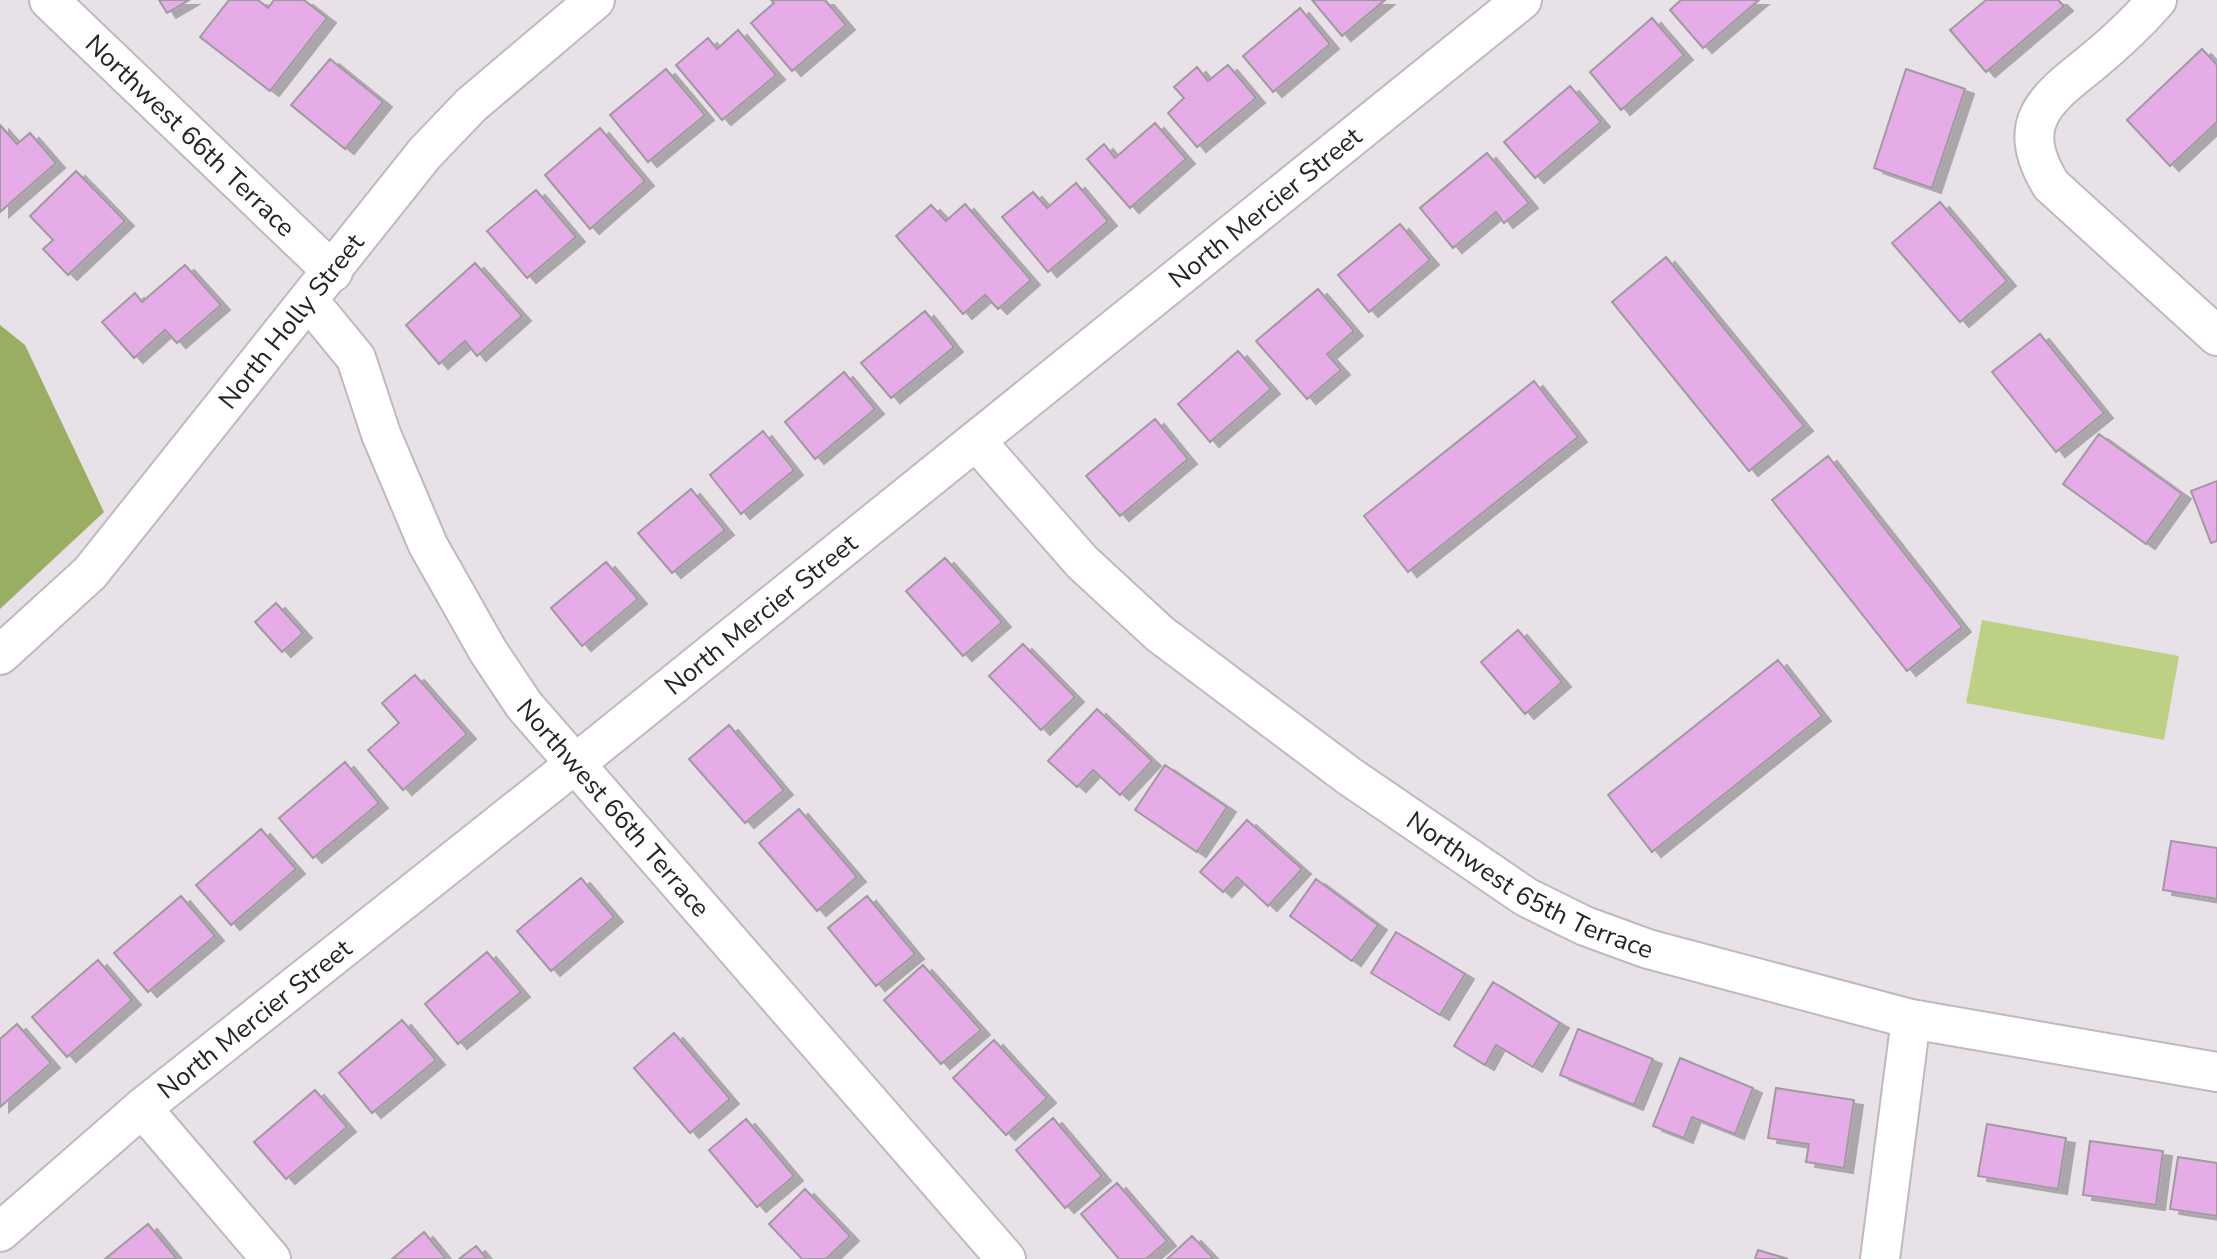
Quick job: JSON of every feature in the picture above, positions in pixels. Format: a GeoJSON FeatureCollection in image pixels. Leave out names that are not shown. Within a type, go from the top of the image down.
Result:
{"type":"FeatureCollection","features":[{"type":"Feature","properties":{"kind":"street","name":"Northwest 66th Terrace"},"geometry":{"type":"LineString","coordinates":[[49,0],[53,8],[333,272]]}},
{"type":"Feature","properties":{"kind":"street","name":"North Holly Street"},"geometry":{"type":"LineString","coordinates":[[0,655],[90,573],[310,302],[425,153],[471,105],[595,0]]}},
{"type":"Feature","properties":{"kind":"street","name":"North Mercier Street"},"geometry":{"type":"LineString","coordinates":[[0,1232],[142,1108],[575,764],[1522,0]]}},
{"type":"Feature","properties":{"kind":"street"},"geometry":{"type":"LineString","coordinates":[[2157,0],[2050,95],[2038,116],[2033,140],[2038,164],[2051,185],[2217,336]]}},
{"type":"Feature","properties":{"kind":"street","name":"Northwest 66th Terrace"},"geometry":{"type":"LineString","coordinates":[[310,302],[356,358],[381,434],[428,545],[488,651],[524,705],[1006,1259]]}},
{"type":"Feature","properties":{"kind":"street","name":"Northwest 65th Terrace"},"geometry":{"type":"LineString","coordinates":[[976,441],[1082,562],[1160,634],[1349,776],[1514,890],[1585,926],[1648,949],[1911,1019],[2217,1072]]}},
{"type":"Feature","properties":{"kind":"street"},"geometry":{"type":"LineString","coordinates":[[1880,1259],[1911,1019]]}},
{"type":"Feature","properties":{"kind":"street"},"geometry":{"type":"LineString","coordinates":[[142,1108],[271,1259]]}},
{"type":"Feature","properties":{"kind":"green space"},"geometry":{"type":"Polygon","coordinates":[[[0,325],[25,345],[104,512],[0,609],[0,325]]]}},
{"type":"Feature","properties":{"kind":"green space"},"geometry":{"type":"Polygon","coordinates":[[[1982,620],[2179,656],[2164,740],[1966,703],[1982,620]]]}},
{"type":"Feature","properties":{"kind":"building"},"geometry":{"type":"Polygon","coordinates":[[[159,0],[189,0],[167,13],[159,0]]]}},
{"type":"Feature","properties":{"kind":"building"},"geometry":{"type":"Polygon","coordinates":[[[229,0],[258,0],[268,8],[274,0],[304,0],[327,18],[270,91],[200,37],[229,0]]]}},
{"type":"Feature","properties":{"kind":"building"},"geometry":{"type":"Polygon","coordinates":[[[771,0],[825,0],[846,25],[792,71],[751,23],[774,3],[771,0]]]}},
{"type":"Feature","properties":{"kind":"building"},"geometry":{"type":"Polygon","coordinates":[[[1312,0],[1385,0],[1342,36],[1312,0]]]}},
{"type":"Feature","properties":{"kind":"building"},"geometry":{"type":"Polygon","coordinates":[[[1681,0],[1759,0],[1703,48],[1670,10],[1681,0]]]}},
{"type":"Feature","properties":{"kind":"building"},"geometry":{"type":"Polygon","coordinates":[[[1986,0],[2058,0],[2064,6],[1986,72],[1950,30],[1986,0]]]}},
{"type":"Feature","properties":{"kind":"building"},"geometry":{"type":"Polygon","coordinates":[[[1300,8],[1330,44],[1273,92],[1243,56],[1300,8]]]}},
{"type":"Feature","properties":{"kind":"building"},"geometry":{"type":"Polygon","coordinates":[[[1652,18],[1684,55],[1621,110],[1590,72],[1652,18]]]}},
{"type":"Feature","properties":{"kind":"building"},"geometry":{"type":"Polygon","coordinates":[[[738,30],[776,75],[722,120],[676,65],[708,38],[717,49],[738,30]]]}},
{"type":"Feature","properties":{"kind":"building"},"geometry":{"type":"Polygon","coordinates":[[[2202,49],[2217,65],[2217,122],[2170,166],[2127,120],[2202,49]]]}},
{"type":"Feature","properties":{"kind":"building"},"geometry":{"type":"Polygon","coordinates":[[[330,59],[383,102],[345,149],[291,105],[330,59]]]}},
{"type":"Feature","properties":{"kind":"building"},"geometry":{"type":"Polygon","coordinates":[[[1228,65],[1256,98],[1197,147],[1168,113],[1184,98],[1174,87],[1197,67],[1208,81],[1228,65]]]}},
{"type":"Feature","properties":{"kind":"building"},"geometry":{"type":"Polygon","coordinates":[[[666,69],[705,115],[648,162],[610,115],[666,69]]]}},
{"type":"Feature","properties":{"kind":"building"},"geometry":{"type":"Polygon","coordinates":[[[1906,69],[1965,89],[1932,188],[1874,168],[1906,69]]]}},
{"type":"Feature","properties":{"kind":"building"},"geometry":{"type":"Polygon","coordinates":[[[1570,86],[1601,122],[1535,178],[1504,142],[1570,86]]]}},
{"type":"Feature","properties":{"kind":"building"},"geometry":{"type":"Polygon","coordinates":[[[1155,123],[1186,159],[1130,208],[1087,159],[1104,144],[1115,158],[1155,123]]]}},
{"type":"Feature","properties":{"kind":"building"},"geometry":{"type":"Polygon","coordinates":[[[0,125],[17,144],[30,133],[56,163],[0,212],[0,125]]]}},
{"type":"Feature","properties":{"kind":"building"},"geometry":{"type":"Polygon","coordinates":[[[600,128],[645,181],[590,229],[545,175],[600,128]]]}},
{"type":"Feature","properties":{"kind":"building"},"geometry":{"type":"Polygon","coordinates":[[[1487,153],[1529,203],[1504,223],[1496,212],[1453,248],[1420,208],[1487,153]]]}},
{"type":"Feature","properties":{"kind":"building"},"geometry":{"type":"Polygon","coordinates":[[[76,171],[125,221],[68,275],[43,249],[53,240],[30,216],[76,171]]]}},
{"type":"Feature","properties":{"kind":"building"},"geometry":{"type":"Polygon","coordinates":[[[1076,183],[1108,221],[1048,272],[1002,217],[1033,192],[1047,208],[1076,183]]]}},
{"type":"Feature","properties":{"kind":"building"},"geometry":{"type":"Polygon","coordinates":[[[536,190],[576,237],[527,278],[487,231],[536,190]]]}},
{"type":"Feature","properties":{"kind":"building"},"geometry":{"type":"Polygon","coordinates":[[[1940,202],[2007,281],[1960,322],[1892,243],[1940,202]]]}},
{"type":"Feature","properties":{"kind":"building"},"geometry":{"type":"Polygon","coordinates":[[[965,204],[1031,280],[998,309],[985,295],[963,314],[896,236],[931,205],[946,221],[965,204]]]}},
{"type":"Feature","properties":{"kind":"building"},"geometry":{"type":"Polygon","coordinates":[[[1400,224],[1430,260],[1369,312],[1338,275],[1400,224]]]}},
{"type":"Feature","properties":{"kind":"building"},"geometry":{"type":"Polygon","coordinates":[[[1666,257],[1804,426],[1749,471],[1612,302],[1666,257]]]}},
{"type":"Feature","properties":{"kind":"building"},"geometry":{"type":"Polygon","coordinates":[[[475,263],[522,316],[477,356],[465,341],[439,364],[406,325],[475,263]]]}},
{"type":"Feature","properties":{"kind":"building"},"geometry":{"type":"Polygon","coordinates":[[[185,265],[221,305],[177,343],[165,330],[134,358],[102,322],[135,293],[142,302],[185,265]]]}},
{"type":"Feature","properties":{"kind":"building"},"geometry":{"type":"Polygon","coordinates":[[[1318,289],[1354,331],[1327,354],[1341,370],[1307,399],[1256,341],[1318,289]]]}},
{"type":"Feature","properties":{"kind":"building"},"geometry":{"type":"Polygon","coordinates":[[[925,311],[954,347],[891,398],[861,363],[925,311]]]}},
{"type":"Feature","properties":{"kind":"building"},"geometry":{"type":"Polygon","coordinates":[[[2040,334],[2104,413],[2056,452],[1992,372],[2040,334]]]}},
{"type":"Feature","properties":{"kind":"building"},"geometry":{"type":"Polygon","coordinates":[[[1238,351],[1271,389],[1210,442],[1178,404],[1238,351]]]}},
{"type":"Feature","properties":{"kind":"building"},"geometry":{"type":"Polygon","coordinates":[[[844,372],[875,409],[815,459],[785,422],[844,372]]]}},
{"type":"Feature","properties":{"kind":"building"},"geometry":{"type":"Polygon","coordinates":[[[1534,381],[1578,437],[1408,572],[1364,516],[1534,381]]]}},
{"type":"Feature","properties":{"kind":"building"},"geometry":{"type":"Polygon","coordinates":[[[1155,419],[1188,459],[1120,516],[1086,476],[1155,419]]]}},
{"type":"Feature","properties":{"kind":"building"},"geometry":{"type":"Polygon","coordinates":[[[763,431],[794,470],[741,514],[710,475],[763,431]]]}},
{"type":"Feature","properties":{"kind":"building"},"geometry":{"type":"Polygon","coordinates":[[[2099,434],[2182,494],[2146,544],[2063,484],[2099,434]]]}},
{"type":"Feature","properties":{"kind":"building"},"geometry":{"type":"Polygon","coordinates":[[[1828,456],[1962,627],[1907,671],[1772,500],[1828,456]]]}},
{"type":"Feature","properties":{"kind":"building"},"geometry":{"type":"Polygon","coordinates":[[[2217,481],[2217,541],[2211,543],[2191,491],[2217,481]]]}},
{"type":"Feature","properties":{"kind":"building"},"geometry":{"type":"Polygon","coordinates":[[[691,489],[725,530],[672,573],[638,533],[691,489]]]}},
{"type":"Feature","properties":{"kind":"building"},"geometry":{"type":"Polygon","coordinates":[[[945,558],[1002,622],[963,656],[906,591],[945,558]]]}},
{"type":"Feature","properties":{"kind":"building"},"geometry":{"type":"Polygon","coordinates":[[[606,562],[638,599],[582,646],[551,608],[606,562]]]}},
{"type":"Feature","properties":{"kind":"building"},"geometry":{"type":"Polygon","coordinates":[[[276,603],[303,633],[282,652],[255,622],[276,603]]]}},
{"type":"Feature","properties":{"kind":"building"},"geometry":{"type":"Polygon","coordinates":[[[1518,630],[1562,682],[1525,714],[1481,662],[1518,630]]]}},
{"type":"Feature","properties":{"kind":"building"},"geometry":{"type":"Polygon","coordinates":[[[1023,644],[1075,697],[1041,730],[989,676],[1023,644]]]}},
{"type":"Feature","properties":{"kind":"building"},"geometry":{"type":"Polygon","coordinates":[[[1778,660],[1822,716],[1652,852],[1608,795],[1778,660]]]}},
{"type":"Feature","properties":{"kind":"building"},"geometry":{"type":"Polygon","coordinates":[[[415,675],[467,734],[403,790],[368,750],[399,723],[382,703],[415,675]]]}},
{"type":"Feature","properties":{"kind":"building"},"geometry":{"type":"Polygon","coordinates":[[[1097,709],[1152,761],[1120,795],[1093,770],[1077,787],[1048,761],[1097,709]]]}},
{"type":"Feature","properties":{"kind":"building"},"geometry":{"type":"Polygon","coordinates":[[[729,725],[784,790],[745,823],[689,759],[729,725]]]}},
{"type":"Feature","properties":{"kind":"building"},"geometry":{"type":"Polygon","coordinates":[[[345,762],[379,803],[313,858],[279,818],[345,762]]]}},
{"type":"Feature","properties":{"kind":"building"},"geometry":{"type":"Polygon","coordinates":[[[1165,765],[1227,807],[1197,852],[1135,810],[1165,765]]]}},
{"type":"Feature","properties":{"kind":"building"},"geometry":{"type":"Polygon","coordinates":[[[799,809],[857,877],[817,911],[759,843],[799,809]]]}},
{"type":"Feature","properties":{"kind":"building"},"geometry":{"type":"Polygon","coordinates":[[[1247,820],[1302,869],[1268,906],[1237,877],[1223,892],[1200,872],[1247,820]]]}},
{"type":"Feature","properties":{"kind":"building"},"geometry":{"type":"Polygon","coordinates":[[[261,829],[296,869],[231,925],[196,885],[261,829]]]}},
{"type":"Feature","properties":{"kind":"building"},"geometry":{"type":"Polygon","coordinates":[[[2171,841],[2217,848],[2217,899],[2163,890],[2171,841]]]}},
{"type":"Feature","properties":{"kind":"building"},"geometry":{"type":"Polygon","coordinates":[[[581,878],[614,917],[551,971],[517,931],[581,878]]]}},
{"type":"Feature","properties":{"kind":"building"},"geometry":{"type":"Polygon","coordinates":[[[1316,879],[1378,925],[1352,961],[1290,916],[1316,879]]]}},
{"type":"Feature","properties":{"kind":"building"},"geometry":{"type":"Polygon","coordinates":[[[181,896],[215,936],[148,992],[114,953],[181,896]]]}},
{"type":"Feature","properties":{"kind":"building"},"geometry":{"type":"Polygon","coordinates":[[[867,896],[915,954],[876,986],[828,928],[867,896]]]}},
{"type":"Feature","properties":{"kind":"building"},"geometry":{"type":"Polygon","coordinates":[[[1396,932],[1465,974],[1440,1015],[1371,973],[1396,932]]]}},
{"type":"Feature","properties":{"kind":"building"},"geometry":{"type":"Polygon","coordinates":[[[487,952],[521,992],[458,1044],[425,1004],[487,952]]]}},
{"type":"Feature","properties":{"kind":"building"},"geometry":{"type":"Polygon","coordinates":[[[98,960],[132,1000],[67,1057],[32,1017],[98,960]]]}},
{"type":"Feature","properties":{"kind":"building"},"geometry":{"type":"Polygon","coordinates":[[[923,965],[981,1030],[941,1064],[884,1000],[923,965]]]}},
{"type":"Feature","properties":{"kind":"building"},"geometry":{"type":"Polygon","coordinates":[[[1493,982],[1560,1023],[1533,1067],[1496,1045],[1485,1065],[1454,1046],[1493,982]]]}},
{"type":"Feature","properties":{"kind":"building"},"geometry":{"type":"Polygon","coordinates":[[[402,1020],[436,1060],[372,1113],[339,1073],[402,1020]]]}},
{"type":"Feature","properties":{"kind":"building"},"geometry":{"type":"Polygon","coordinates":[[[17,1024],[51,1063],[0,1107],[0,1039],[17,1024]]]}},
{"type":"Feature","properties":{"kind":"building"},"geometry":{"type":"Polygon","coordinates":[[[1578,1029],[1653,1059],[1634,1105],[1560,1075],[1578,1029]]]}},
{"type":"Feature","properties":{"kind":"building"},"geometry":{"type":"Polygon","coordinates":[[[674,1033],[730,1099],[690,1133],[634,1068],[674,1033]]]}},
{"type":"Feature","properties":{"kind":"building"},"geometry":{"type":"Polygon","coordinates":[[[994,1040],[1047,1098],[1006,1135],[953,1078],[994,1040]]]}},
{"type":"Feature","properties":{"kind":"building"},"geometry":{"type":"Polygon","coordinates":[[[1680,1058],[1753,1088],[1735,1134],[1692,1117],[1684,1138],[1653,1126],[1680,1058]]]}},
{"type":"Feature","properties":{"kind":"building"},"geometry":{"type":"Polygon","coordinates":[[[1776,1088],[1854,1100],[1844,1168],[1806,1162],[1809,1144],[1768,1138],[1776,1088]]]}},
{"type":"Feature","properties":{"kind":"building"},"geometry":{"type":"Polygon","coordinates":[[[315,1090],[347,1127],[286,1179],[254,1142],[315,1090]]]}},
{"type":"Feature","properties":{"kind":"building"},"geometry":{"type":"Polygon","coordinates":[[[1053,1118],[1102,1176],[1065,1208],[1016,1150],[1053,1118]]]}},
{"type":"Feature","properties":{"kind":"building"},"geometry":{"type":"Polygon","coordinates":[[[746,1119],[794,1176],[757,1207],[709,1150],[746,1119]]]}},
{"type":"Feature","properties":{"kind":"building"},"geometry":{"type":"Polygon","coordinates":[[[1987,1124],[2066,1138],[2058,1189],[1978,1176],[1987,1124]]]}},
{"type":"Feature","properties":{"kind":"building"},"geometry":{"type":"Polygon","coordinates":[[[2090,1141],[2163,1151],[2156,1205],[2083,1195],[2090,1141]]]}},
{"type":"Feature","properties":{"kind":"building"},"geometry":{"type":"Polygon","coordinates":[[[2178,1157],[2217,1163],[2217,1216],[2170,1209],[2178,1157]]]}},
{"type":"Feature","properties":{"kind":"building"},"geometry":{"type":"Polygon","coordinates":[[[1117,1183],[1167,1241],[1146,1259],[1119,1259],[1081,1214],[1117,1183]]]}},
{"type":"Feature","properties":{"kind":"building"},"geometry":{"type":"Polygon","coordinates":[[[805,1189],[850,1236],[826,1259],[802,1259],[769,1224],[805,1189]]]}},
{"type":"Feature","properties":{"kind":"building"},"geometry":{"type":"Polygon","coordinates":[[[148,1224],[177,1259],[105,1259],[148,1224]]]}},
{"type":"Feature","properties":{"kind":"building"},"geometry":{"type":"Polygon","coordinates":[[[424,1232],[446,1259],[392,1259],[424,1232]]]}},
{"type":"Feature","properties":{"kind":"building"},"geometry":{"type":"Polygon","coordinates":[[[1192,1236],[1214,1259],[1167,1259],[1192,1236]]]}},
{"type":"Feature","properties":{"kind":"building"},"geometry":{"type":"Polygon","coordinates":[[[476,1246],[487,1259],[459,1259],[476,1246]]]}},
{"type":"Feature","properties":{"kind":"building"},"geometry":{"type":"Polygon","coordinates":[[[1758,1250],[1788,1259],[1755,1259],[1758,1250]]]}}]}
